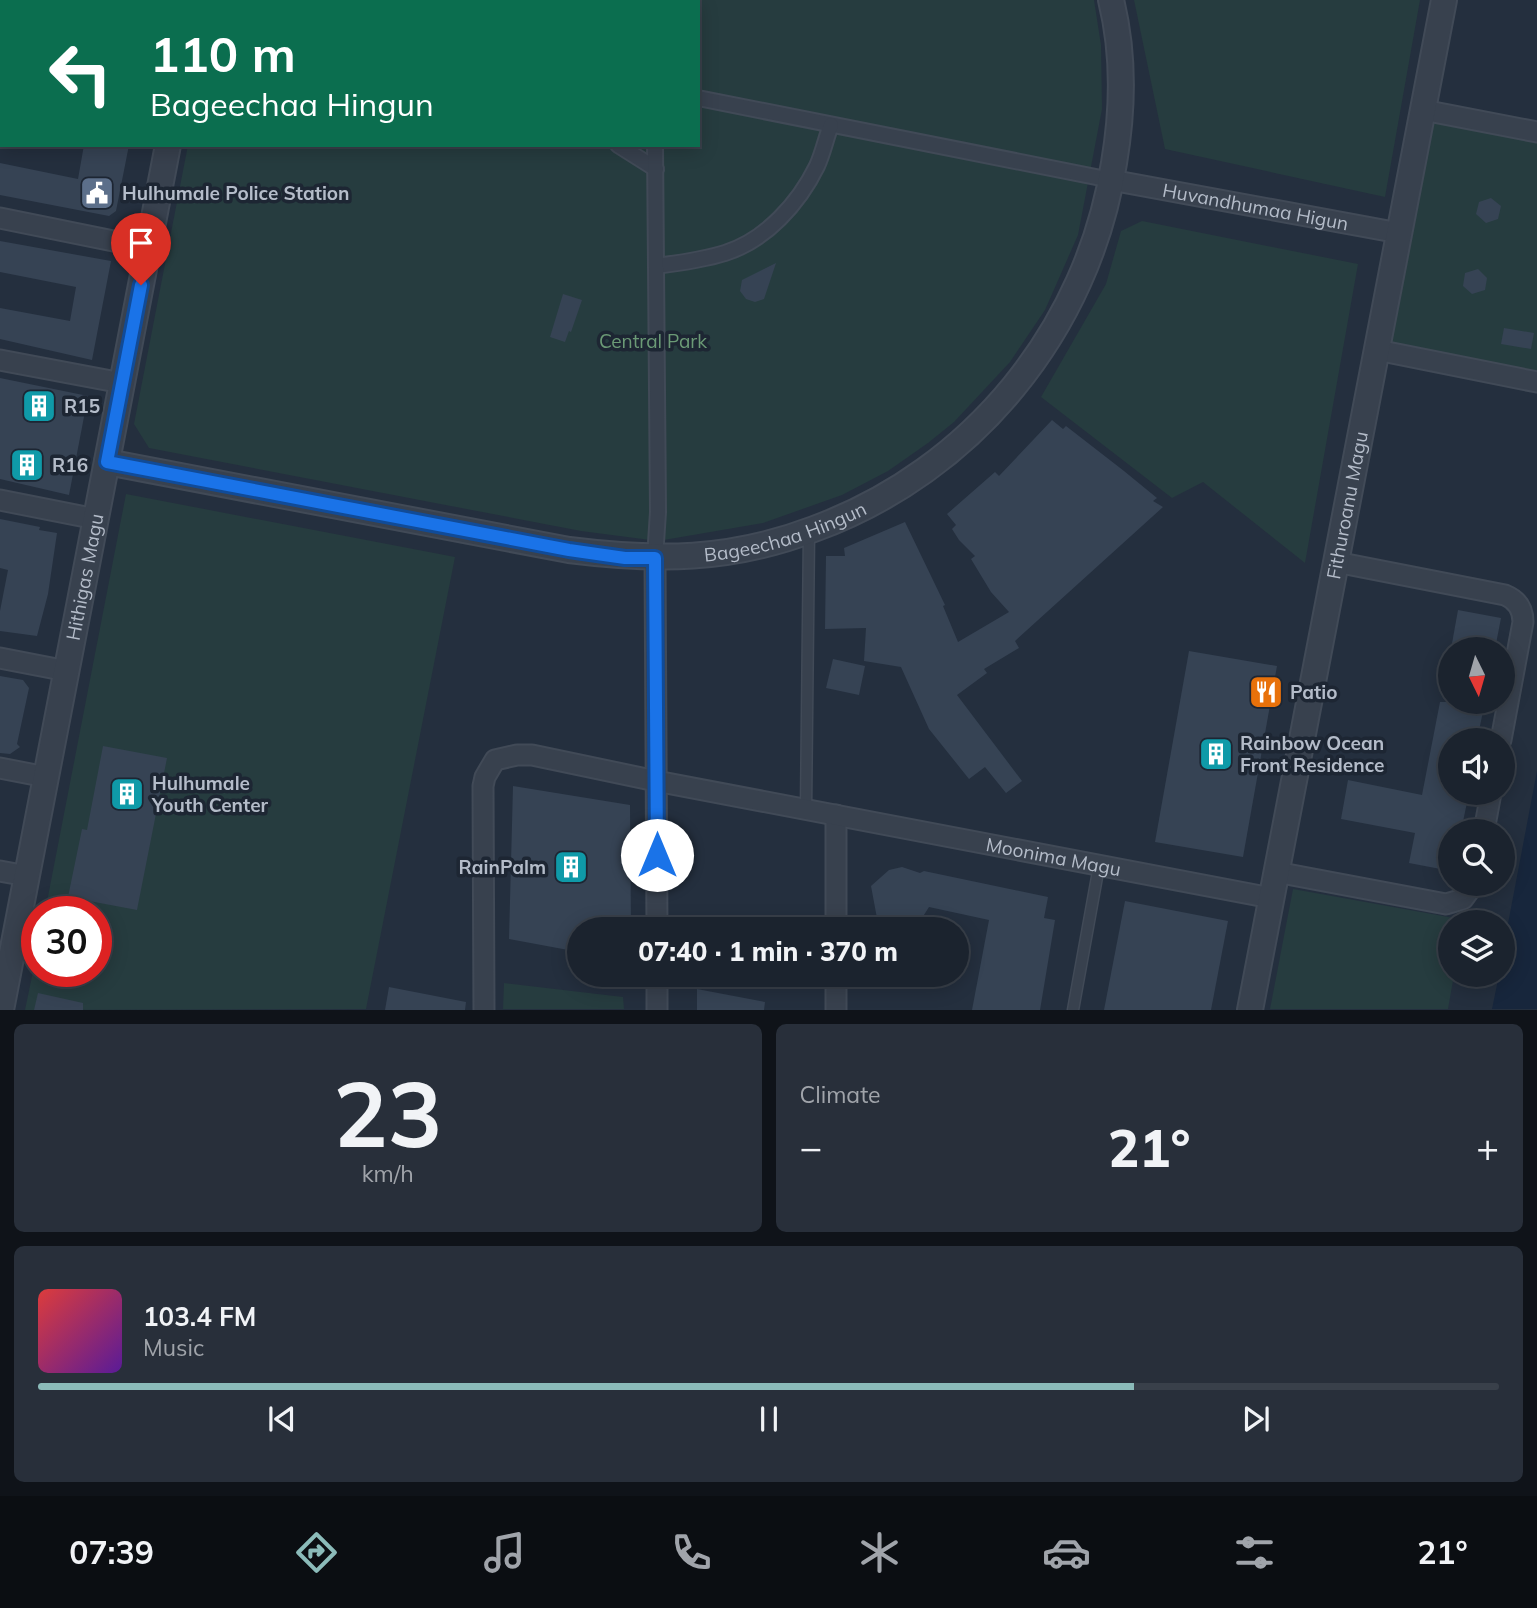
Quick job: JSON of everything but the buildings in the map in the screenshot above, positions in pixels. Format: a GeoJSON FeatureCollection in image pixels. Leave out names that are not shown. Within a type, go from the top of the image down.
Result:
{"type":"FeatureCollection","features":[{"type":"Feature","properties":{"kind":"street","name":"Bageechaa Hingun"},"geometry":{"type":"LineString","coordinates":[[107,462],[569,550],[625,558],[655,558],[737,550],[809,531],[845,517],[899,488],[951,450],[998,406],[1038,356],[1070,301],[1095,242],[1117,144],[1120,87],[1118,44],[1111,0]]}},
{"type":"Feature","properties":{"kind":"street","name":"Fithuroanu Magu"},"geometry":{"type":"LineString","coordinates":[[1250,1010],[1444,0]]}},
{"type":"Feature","properties":{"kind":"street"},"geometry":{"type":"LineString","coordinates":[[700,98],[1111,180]]}},
{"type":"Feature","properties":{"kind":"street"},"geometry":{"type":"LineString","coordinates":[[1423,110],[1537,132]]}},
{"type":"Feature","properties":{"kind":"street"},"geometry":{"type":"LineString","coordinates":[[656,266],[701,260],[729,252],[765,231],[781,218],[807,183],[817,165],[831,125]]}},
{"type":"Feature","properties":{"kind":"street","name":"Hithigas Magu"},"geometry":{"type":"LineString","coordinates":[[1,1010],[3,980],[27,876],[168,147]]}},
{"type":"Feature","properties":{"kind":"street"},"geometry":{"type":"LineString","coordinates":[[621,147],[656,169]]}},
{"type":"Feature","properties":{"kind":"street"},"geometry":{"type":"LineString","coordinates":[[656,147],[657,917]]}},
{"type":"Feature","properties":{"kind":"street","name":"Huvandhumaa Higun"},"geometry":{"type":"LineString","coordinates":[[1111,180],[1399,233]]}},
{"type":"Feature","properties":{"kind":"street"},"geometry":{"type":"LineString","coordinates":[[0,218],[148,248]]}},
{"type":"Feature","properties":{"kind":"street"},"geometry":{"type":"LineString","coordinates":[[1377,350],[1537,382]]}},
{"type":"Feature","properties":{"kind":"street"},"geometry":{"type":"LineString","coordinates":[[0,360],[122,383]]}},
{"type":"Feature","properties":{"kind":"street"},"geometry":{"type":"LineString","coordinates":[[0,500],[96,519]]}},
{"type":"Feature","properties":{"kind":"street"},"geometry":{"type":"LineString","coordinates":[[1336,562],[1505,595],[1516,602],[1521,609],[1523,622],[1503,728]]}},
{"type":"Feature","properties":{"kind":"street"},"geometry":{"type":"LineString","coordinates":[[0,658],[66,671]]}},
{"type":"Feature","properties":{"kind":"street","name":"Moonima Magu"},"geometry":{"type":"LineString","coordinates":[[484,1010],[483,786],[495,760],[517,755],[532,755],[656,782],[1271,898]]}},
{"type":"Feature","properties":{"kind":"street"},"geometry":{"type":"LineString","coordinates":[[0,768],[46,777]]}},
{"type":"Feature","properties":{"kind":"street"},"geometry":{"type":"LineString","coordinates":[[836,815],[836,917]]}},
{"type":"Feature","properties":{"kind":"street"},"geometry":{"type":"LineString","coordinates":[[0,871],[27,876]]}},
{"type":"Feature","properties":{"kind":"street"},"geometry":{"type":"LineString","coordinates":[[1276,872],[1446,904],[1465,896]]}},
{"type":"Feature","properties":{"kind":"street"},"geometry":{"type":"LineString","coordinates":[[657,987],[657,1010]]}},
{"type":"Feature","properties":{"kind":"street"},"geometry":{"type":"LineString","coordinates":[[836,987],[836,1010]]}},
{"type":"Feature","properties":{"kind":"lane"},"geometry":{"type":"LineString","coordinates":[[806,810],[809,531]]}},
{"type":"Feature","properties":{"kind":"lane"},"geometry":{"type":"LineString","coordinates":[[1073,1010],[1099,866]]}},
{"type":"Feature","properties":{"kind":"green space","name":"Central Park"},"geometry":{"type":"Polygon","coordinates":[[[700,0],[1094,0],[1101,45],[1102,109],[1078,235],[1045,310],[1010,362],[954,422],[888,471],[842,495],[763,523],[658,541],[581,531],[149,448],[134,424],[188,147],[700,147],[700,0]]]}},
{"type":"Feature","properties":{"kind":"green space"},"geometry":{"type":"Polygon","coordinates":[[[1134,0],[1420,0],[1385,197],[1165,149],[1134,0]]]}},
{"type":"Feature","properties":{"kind":"green space"},"geometry":{"type":"Polygon","coordinates":[[[1423,110],[1537,132],[1537,382],[1377,350],[1423,110]]]}},
{"type":"Feature","properties":{"kind":"green space"},"geometry":{"type":"Polygon","coordinates":[[[1142,221],[1358,264],[1305,563],[1203,482],[1172,498],[1041,397],[1106,284],[1121,231],[1142,221]]]}},
{"type":"Feature","properties":{"kind":"green space"},"geometry":{"type":"Polygon","coordinates":[[[126,494],[455,557],[366,1009],[25,1010],[30,987],[112,987],[112,896],[48,896],[126,494]]]}},
{"type":"Feature","properties":{"kind":"green space"},"geometry":{"type":"Polygon","coordinates":[[[1293,889],[1438,915],[1438,987],[1452,987],[1448,1009],[1270,1009],[1293,889]]]}},
{"type":"Feature","properties":{"kind":"green space"},"geometry":{"type":"Polygon","coordinates":[[[504,983],[623,997],[624,1009],[503,1009],[504,983]]]}},
{"type":"Feature","properties":{"kind":"water"},"geometry":{"type":"Polygon","coordinates":[[[1537,771],[1537,1009],[1492,1009],[1497,987],[1515,987],[1515,910],[1511,910],[1537,771]]]}},
{"type":"Feature","properties":{"kind":"place","name":"Hulhumale Police Station"},"geometry":{"type":"Point","coordinates":[97,193]}},
{"type":"Feature","properties":{"kind":"place","name":"R15"},"geometry":{"type":"Point","coordinates":[39,406]}},
{"type":"Feature","properties":{"kind":"place","name":"R16"},"geometry":{"type":"Point","coordinates":[27,465]}},
{"type":"Feature","properties":{"kind":"place","name":"Patio"},"geometry":{"type":"Point","coordinates":[1266,692]}},
{"type":"Feature","properties":{"kind":"place","name":"Rainbow Ocean Front Residence"},"geometry":{"type":"Point","coordinates":[1216,754]}},
{"type":"Feature","properties":{"kind":"place","name":"Hulhumale Youth Center"},"geometry":{"type":"Point","coordinates":[127,794]}},
{"type":"Feature","properties":{"kind":"place","name":"RainPalm"},"geometry":{"type":"Point","coordinates":[571,867]}},
{"type":"Feature","properties":{"kind":"route"},"geometry":{"type":"LineString","coordinates":[[141,285],[107,462],[569,550],[625,558],[655,558],[657,855]]}}]}
